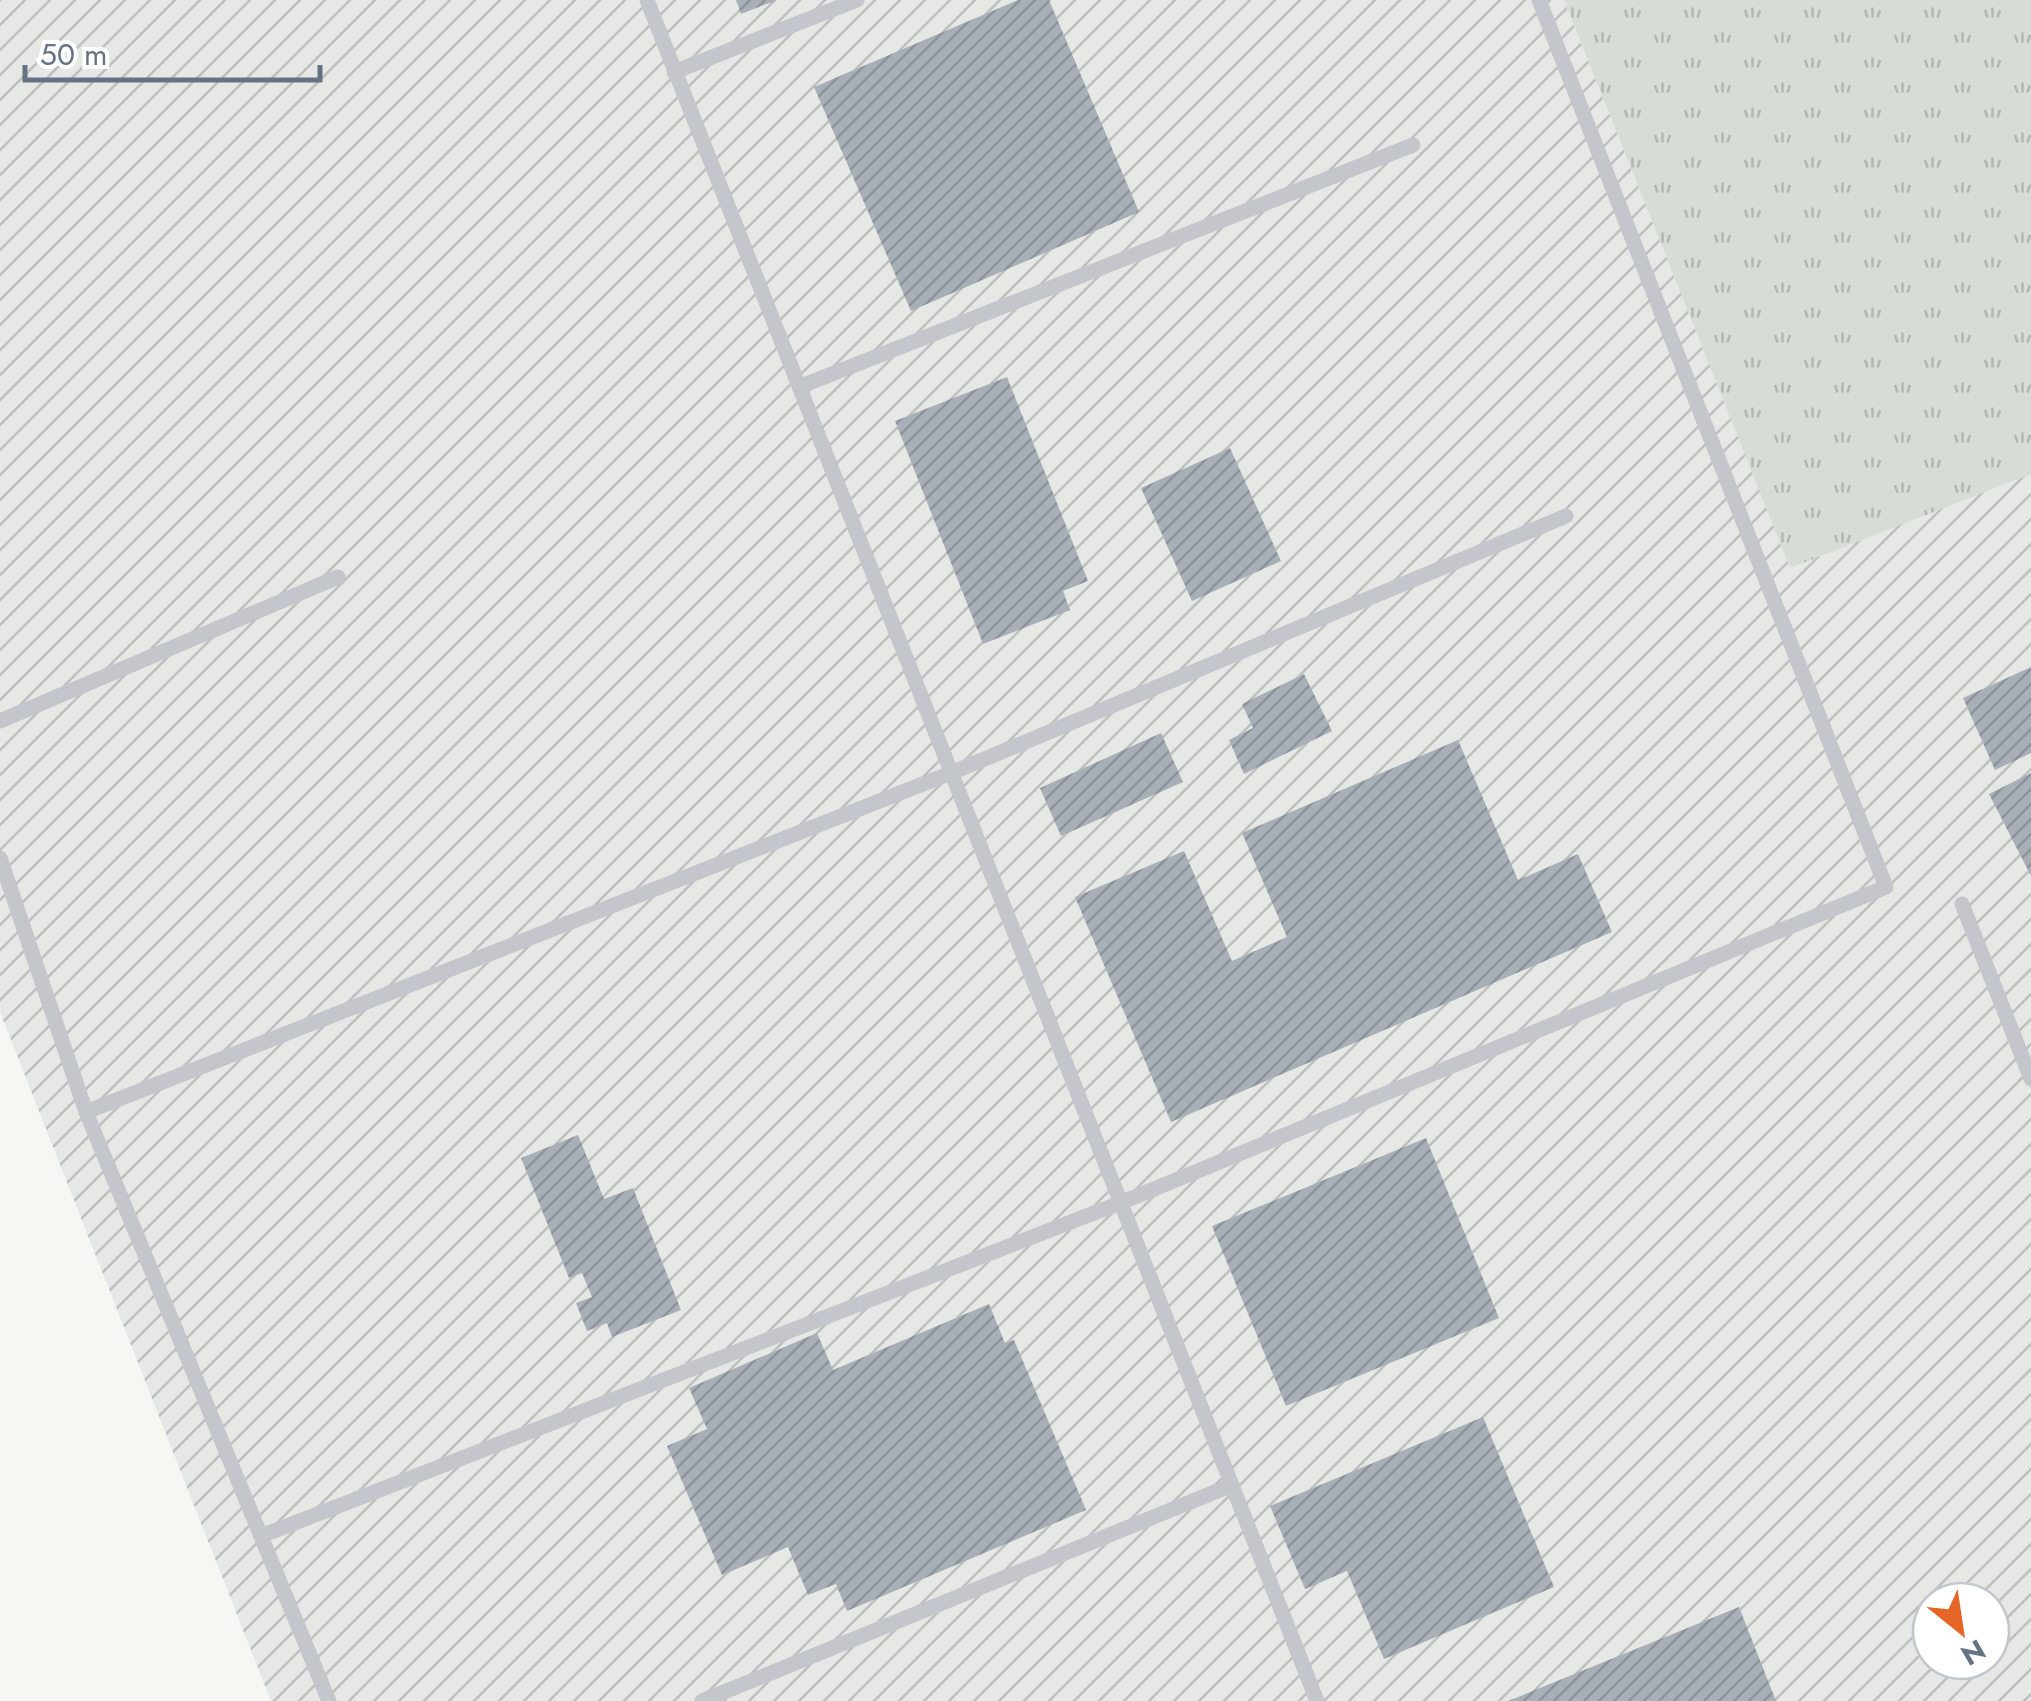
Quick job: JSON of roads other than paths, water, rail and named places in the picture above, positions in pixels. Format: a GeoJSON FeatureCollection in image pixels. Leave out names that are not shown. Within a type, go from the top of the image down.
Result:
{"type":"FeatureCollection","features":[{"type":"Feature","properties":{"kind":"lane"},"geometry":{"type":"LineString","coordinates":[[646,0],[1317,1701]]}},
{"type":"Feature","properties":{"kind":"lane"},"geometry":{"type":"LineString","coordinates":[[674,72],[857,0]]}},
{"type":"Feature","properties":{"kind":"lane"},"geometry":{"type":"LineString","coordinates":[[261,1536],[1120,1203],[1886,887],[1539,0]]}},
{"type":"Feature","properties":{"kind":"lane"},"geometry":{"type":"LineString","coordinates":[[799,387],[1412,145]]}},
{"type":"Feature","properties":{"kind":"lane"},"geometry":{"type":"LineString","coordinates":[[86,1112],[951,773],[1566,516]]}},
{"type":"Feature","properties":{"kind":"lane"},"geometry":{"type":"LineString","coordinates":[[0,720],[338,577]]}},
{"type":"Feature","properties":{"kind":"lane"},"geometry":{"type":"LineString","coordinates":[[0,858],[86,1112],[329,1701]]}},
{"type":"Feature","properties":{"kind":"lane"},"geometry":{"type":"LineString","coordinates":[[1962,904],[2031,1079]]}},
{"type":"Feature","properties":{"kind":"lane"},"geometry":{"type":"LineString","coordinates":[[702,1701],[1232,1485]]}}]}
